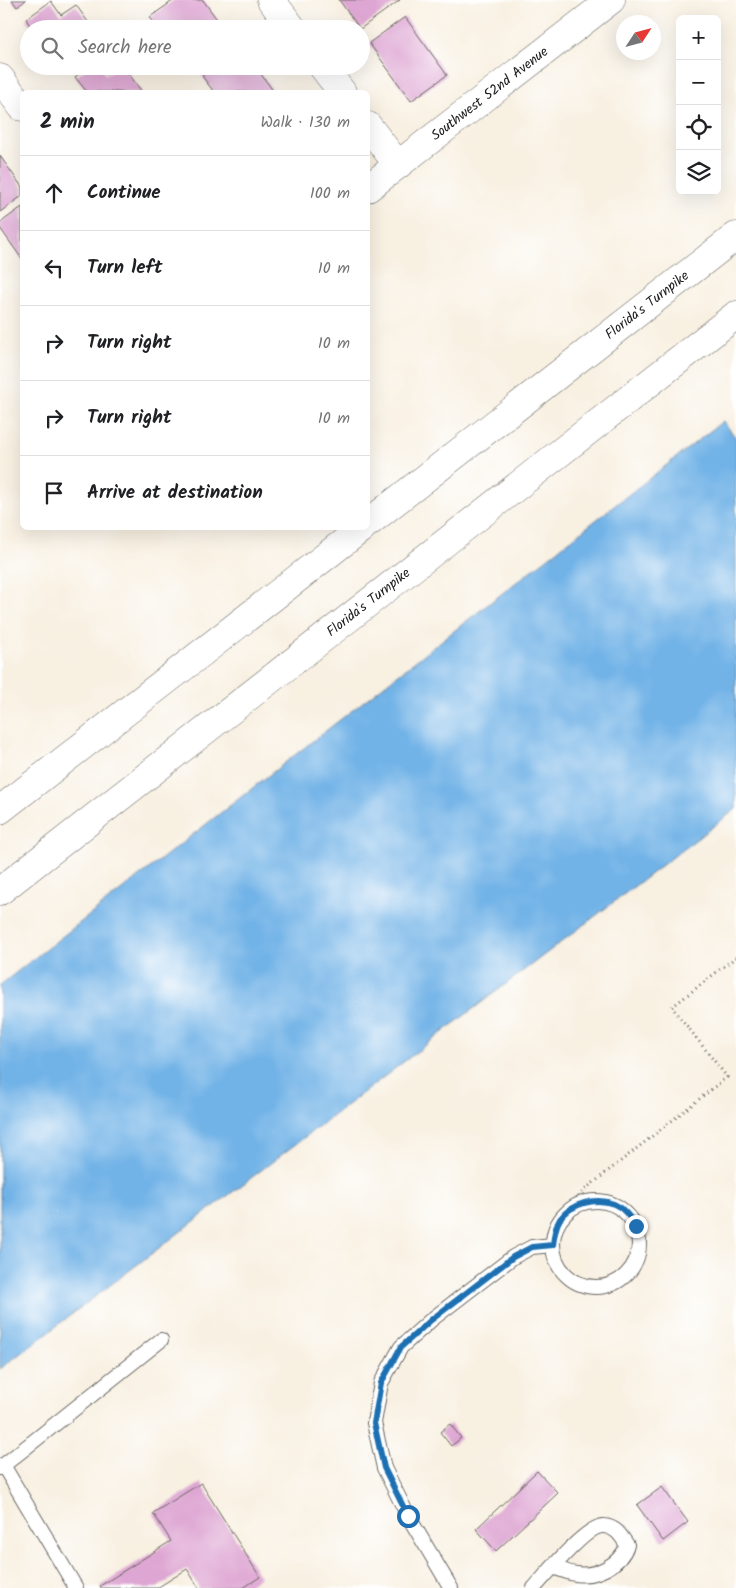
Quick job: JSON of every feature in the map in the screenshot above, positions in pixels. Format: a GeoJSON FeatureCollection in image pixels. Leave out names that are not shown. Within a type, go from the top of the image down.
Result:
{"type":"FeatureCollection","features":[{"type":"Feature","properties":{"kind":"main road"},"geometry":{"type":"LineString","coordinates":[[270,0],[286,20]]}},
{"type":"Feature","properties":{"kind":"main road","name":"Southwest 52nd Avenue"},"geometry":{"type":"LineString","coordinates":[[370,186],[611,0]]}},
{"type":"Feature","properties":{"kind":"main road"},"geometry":{"type":"LineString","coordinates":[[329,75],[340,90]]}},
{"type":"Feature","properties":{"kind":"main road"},"geometry":{"type":"LineString","coordinates":[[0,78],[20,104]]}},
{"type":"Feature","properties":{"kind":"main road"},"geometry":{"type":"LineString","coordinates":[[370,129],[398,165]]}},
{"type":"Feature","properties":{"kind":"main road","name":"Florida's Turnpike"},"geometry":{"type":"LineString","coordinates":[[370,521],[736,236]]}},
{"type":"Feature","properties":{"kind":"main road","name":"Florida's Turnpike"},"geometry":{"type":"LineString","coordinates":[[0,891],[736,315]]}},
{"type":"Feature","properties":{"kind":"main road"},"geometry":{"type":"LineString","coordinates":[[0,810],[359,530]]}},
{"type":"Feature","properties":{"kind":"lane"},"geometry":{"type":"LineString","coordinates":[[600,1201],[615,1204],[627,1214],[636,1226],[640,1241],[638,1256],[631,1270],[620,1281],[606,1287],[591,1288],[576,1283],[564,1273],[556,1260],[553,1245],[554,1231],[560,1219],[570,1209],[584,1202],[600,1201]]}},
{"type":"Feature","properties":{"kind":"lane"},"geometry":{"type":"LineString","coordinates":[[451,1588],[408,1516],[384,1468],[374,1423],[381,1383],[401,1347],[431,1320],[513,1257],[532,1247],[553,1245]]}},
{"type":"Feature","properties":{"kind":"lane"},"geometry":{"type":"LineString","coordinates":[[76,1588],[2,1466],[161,1340]]}},
{"type":"Feature","properties":{"kind":"lane"},"geometry":{"type":"LineString","coordinates":[[534,1588],[553,1567],[573,1546],[593,1528],[603,1525],[616,1530],[626,1545],[624,1554],[615,1563],[596,1573],[576,1574],[553,1567]]}},
{"type":"Feature","properties":{"kind":"path"},"geometry":{"type":"LineString","coordinates":[[570,1209],[583,1191],[727,1077],[672,1007],[736,957]]}},
{"type":"Feature","properties":{"kind":"water"},"geometry":{"type":"Polygon","coordinates":[[[723,421],[736,438],[736,809],[0,1369],[0,985],[723,421]]]}},
{"type":"Feature","properties":{"kind":"building"},"geometry":{"type":"Polygon","coordinates":[[[12,0],[26,0],[17,7],[12,0]]]}},
{"type":"Feature","properties":{"kind":"building"},"geometry":{"type":"Polygon","coordinates":[[[174,0],[203,0],[217,20],[152,20],[150,17],[174,0]]]}},
{"type":"Feature","properties":{"kind":"building"},"geometry":{"type":"Polygon","coordinates":[[[339,0],[400,0],[370,22],[370,20],[353,20],[339,0]]]}},
{"type":"Feature","properties":{"kind":"building"},"geometry":{"type":"Polygon","coordinates":[[[51,1],[61,15],[76,5],[87,20],[27,20],[51,1]]]}},
{"type":"Feature","properties":{"kind":"building"},"geometry":{"type":"Polygon","coordinates":[[[405,17],[447,75],[411,101],[370,42],[405,17]]]}},
{"type":"Feature","properties":{"kind":"building"},"geometry":{"type":"Polygon","coordinates":[[[78,75],[130,75],[141,90],[85,90],[75,77],[78,75]]]}},
{"type":"Feature","properties":{"kind":"building"},"geometry":{"type":"Polygon","coordinates":[[[262,75],[273,90],[212,90],[202,76],[262,75]]]}},
{"type":"Feature","properties":{"kind":"building"},"geometry":{"type":"Polygon","coordinates":[[[0,156],[20,184],[20,197],[0,212],[0,156]]]}},
{"type":"Feature","properties":{"kind":"building"},"geometry":{"type":"Polygon","coordinates":[[[20,208],[20,256],[0,228],[0,223],[20,208]]]}},
{"type":"Feature","properties":{"kind":"building"},"geometry":{"type":"Polygon","coordinates":[[[450,1424],[461,1438],[451,1446],[440,1432],[450,1424]]]}},
{"type":"Feature","properties":{"kind":"building"},"geometry":{"type":"Polygon","coordinates":[[[537,1471],[558,1493],[496,1551],[476,1529],[537,1471]]]}},
{"type":"Feature","properties":{"kind":"building"},"geometry":{"type":"Polygon","coordinates":[[[201,1483],[260,1577],[243,1588],[199,1588],[187,1569],[157,1588],[101,1588],[100,1586],[171,1541],[153,1513],[201,1483]]]}},
{"type":"Feature","properties":{"kind":"building"},"geometry":{"type":"Polygon","coordinates":[[[662,1487],[688,1522],[663,1541],[637,1505],[662,1487]]]}},
{"type":"Feature","properties":{"kind":"route"},"geometry":{"type":"LineString","coordinates":[[408,1516],[384,1468],[374,1423],[381,1383],[401,1347],[431,1320],[513,1257],[532,1247],[553,1245],[554,1231],[560,1219],[570,1209],[584,1202],[600,1201],[615,1204],[627,1214],[636,1226]]}}]}
